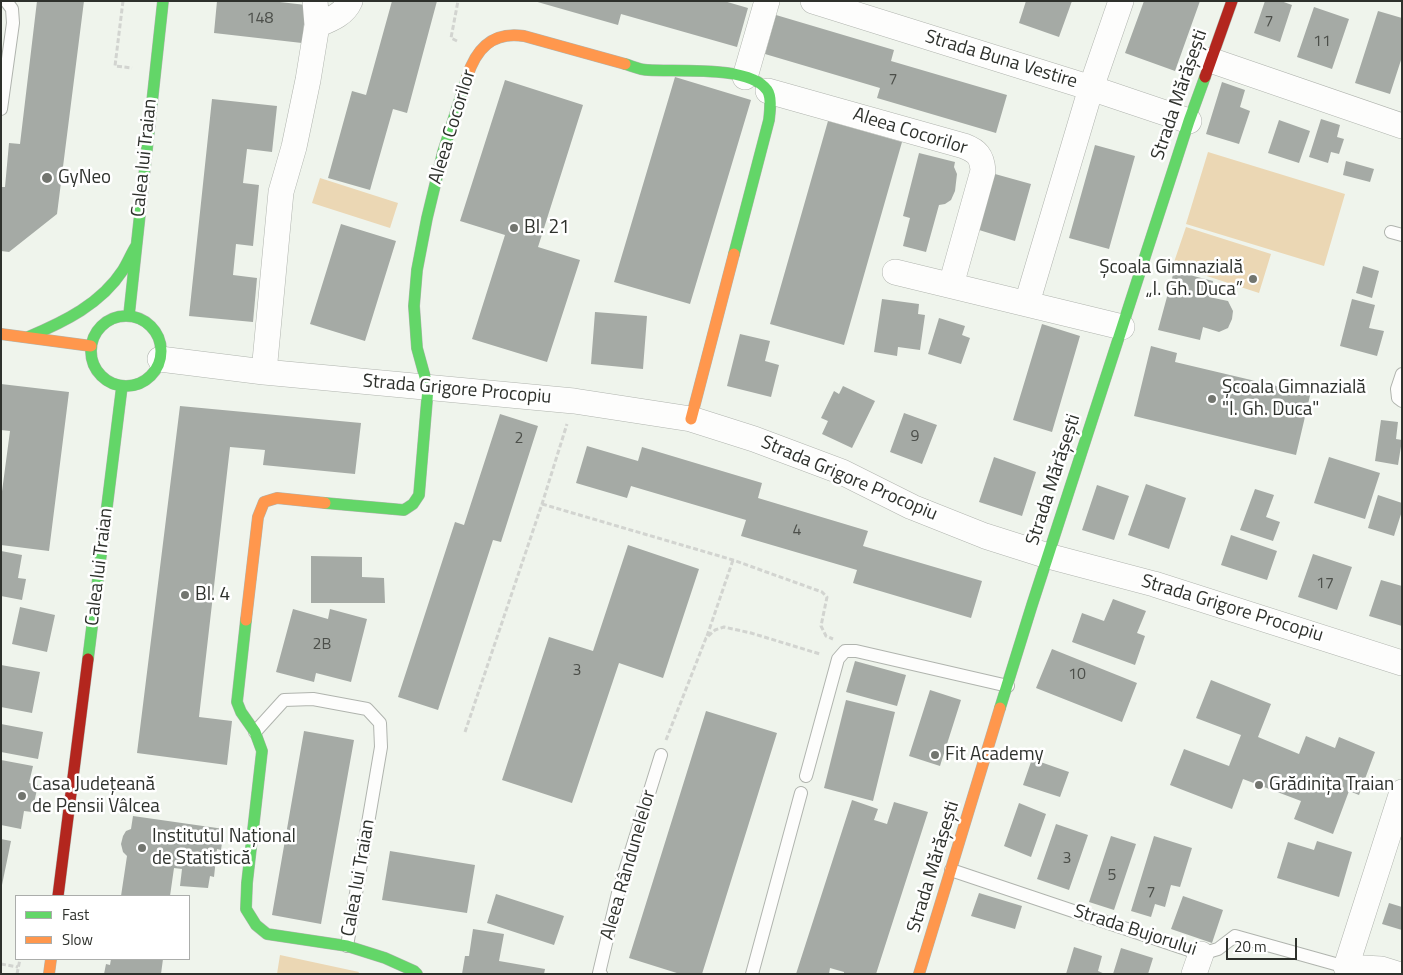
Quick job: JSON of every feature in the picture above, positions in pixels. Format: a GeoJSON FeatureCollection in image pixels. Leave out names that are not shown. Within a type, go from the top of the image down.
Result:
{"type":"FeatureCollection","features":[{"type":"Feature","properties":{"kind":"street","name":"Calea lui Traian"},"geometry":{"type":"LineString","coordinates":[[130,316],[163,1]]}},
{"type":"Feature","properties":{"kind":"street"},"geometry":{"type":"LineString","coordinates":[[264,372],[281,192],[302,116],[316,13],[336,17],[350,1]]}},
{"type":"Feature","properties":{"kind":"street"},"geometry":{"type":"LineString","coordinates":[[745,77],[767,1]]}},
{"type":"Feature","properties":{"kind":"street","name":"Strada Buna Vestire"},"geometry":{"type":"LineString","coordinates":[[813,1],[1091,88],[1189,121]]}},
{"type":"Feature","properties":{"kind":"street"},"geometry":{"type":"LineString","coordinates":[[1027,302],[1091,88],[1120,1]]}},
{"type":"Feature","properties":{"kind":"street","name":"Strada Mărășești"},"geometry":{"type":"LineString","coordinates":[[919,974],[1048,556],[1189,121],[1232,1]]}},
{"type":"Feature","properties":{"kind":"street","name":"Aleea Cocorilor"},"geometry":{"type":"LineString","coordinates":[[428,388],[417,348],[414,306],[417,270],[427,218],[446,143],[472,62],[483,48],[496,38],[510,34],[524,36],[645,70],[728,72],[758,82],[768,91],[964,146],[975,151],[982,160],[982,171],[951,285]]}},
{"type":"Feature","properties":{"kind":"street"},"geometry":{"type":"LineString","coordinates":[[1210,60],[1402,126]]}},
{"type":"Feature","properties":{"kind":"street"},"geometry":{"type":"LineString","coordinates":[[691,419],[769,120],[770,103],[768,91]]}},
{"type":"Feature","properties":{"kind":"street"},"geometry":{"type":"LineString","coordinates":[[28,337],[56,326],[82,310],[104,292],[122,272],[136,246]]}},
{"type":"Feature","properties":{"kind":"street"},"geometry":{"type":"LineString","coordinates":[[895,272],[1027,302],[1122,327]]}},
{"type":"Feature","properties":{"kind":"street"},"geometry":{"type":"LineString","coordinates":[[118,316],[130,316],[141,318],[151,326],[158,336],[161,347],[160,359],[157,368],[142,382],[122,386],[102,377],[95,368],[91,358],[91,346],[94,336],[108,320],[118,316]]}},
{"type":"Feature","properties":{"kind":"street"},"geometry":{"type":"LineString","coordinates":[[1,334],[91,346]]}},
{"type":"Feature","properties":{"kind":"street","name":"Strada Grigore Procopiu"},"geometry":{"type":"LineString","coordinates":[[160,359],[264,372],[574,401],[691,419],[754,438],[834,469],[912,507],[985,536],[1048,556],[1154,584],[1402,663]]}},
{"type":"Feature","properties":{"kind":"street","name":"Calea lui Traian"},"geometry":{"type":"LineString","coordinates":[[58,895],[122,386]]}},
{"type":"Feature","properties":{"kind":"street","name":"Calea lui Traian"},"geometry":{"type":"LineString","coordinates":[[347,946],[267,934],[256,925],[246,909],[247,883],[262,751],[255,732],[242,716],[237,705],[237,694],[258,517],[264,502],[277,498],[404,510],[413,504],[419,495],[421,480],[428,388]]}},
{"type":"Feature","properties":{"kind":"street"},"geometry":{"type":"LineString","coordinates":[[1397,974],[1381,969],[1346,967],[1402,792]]}},
{"type":"Feature","properties":{"kind":"street"},"geometry":{"type":"LineString","coordinates":[[347,946],[384,958],[417,974]]}},
{"type":"Feature","properties":{"kind":"street"},"geometry":{"type":"LineString","coordinates":[[49,974],[51,960]]}},
{"type":"Feature","properties":{"kind":"lane"},"geometry":{"type":"LineString","coordinates":[[1,109],[13,23],[12,9],[6,1]]}},
{"type":"Feature","properties":{"kind":"lane"},"geometry":{"type":"LineString","coordinates":[[1402,374],[1397,389],[1398,398],[1402,402]]}},
{"type":"Feature","properties":{"kind":"lane"},"geometry":{"type":"LineString","coordinates":[[806,776],[838,659],[845,651],[856,651],[1008,686]]}},
{"type":"Feature","properties":{"kind":"lane","name":"Calea lui Traian"},"geometry":{"type":"LineString","coordinates":[[255,732],[284,700],[313,699],[367,709],[380,723],[381,747],[347,946]]}},
{"type":"Feature","properties":{"kind":"lane","name":"Aleea Rândunelelor"},"geometry":{"type":"LineString","coordinates":[[601,974],[599,973],[618,893],[660,755]]}},
{"type":"Feature","properties":{"kind":"lane"},"geometry":{"type":"LineString","coordinates":[[752,974],[802,793]]}},
{"type":"Feature","properties":{"kind":"lane","name":"Strada Bujorului"},"geometry":{"type":"LineString","coordinates":[[951,870],[1197,964],[1235,936],[1346,967]]}},
{"type":"Feature","properties":{"kind":"path"},"geometry":{"type":"LineString","coordinates":[[123,1],[115,66],[155,70]]}},
{"type":"Feature","properties":{"kind":"path"},"geometry":{"type":"LineString","coordinates":[[458,1],[451,38],[458,42]]}},
{"type":"Feature","properties":{"kind":"path"},"geometry":{"type":"LineString","coordinates":[[465,732],[542,504],[574,401]]}},
{"type":"Feature","properties":{"kind":"path"},"geometry":{"type":"LineString","coordinates":[[542,504],[732,560],[822,592],[827,597],[821,626],[826,636],[856,651]]}},
{"type":"Feature","properties":{"kind":"path"},"geometry":{"type":"LineString","coordinates":[[660,755],[706,638],[732,560]]}},
{"type":"Feature","properties":{"kind":"path"},"geometry":{"type":"LineString","coordinates":[[706,638],[715,630],[724,627],[751,633],[838,659]]}},
{"type":"Feature","properties":{"kind":"path"},"geometry":{"type":"LineString","coordinates":[[17,974],[20,960]]}},
{"type":"Feature","properties":{"kind":"path"},"geometry":{"type":"LineString","coordinates":[[1,964],[18,968]]}},
{"type":"Feature","properties":{"kind":"shaded area"},"geometry":{"type":"Polygon","coordinates":[[[1208,152],[1345,194],[1324,266],[1186,224],[1208,152]]]}},
{"type":"Feature","properties":{"kind":"shaded area"},"geometry":{"type":"Polygon","coordinates":[[[320,178],[398,203],[390,228],[312,203],[320,178]]]}},
{"type":"Feature","properties":{"kind":"shaded area"},"geometry":{"type":"Polygon","coordinates":[[[1186,227],[1271,254],[1259,293],[1173,265],[1186,227]]]}},
{"type":"Feature","properties":{"kind":"shaded area"},"geometry":{"type":"Polygon","coordinates":[[[280,955],[359,972],[358,974],[277,974],[280,955]]]}},
{"type":"Feature","properties":{"kind":"building"},"geometry":{"type":"Polygon","coordinates":[[[37,1],[84,1],[57,214],[9,252],[1,251],[1,187],[5,187],[9,143],[20,144],[37,1]]]}},
{"type":"Feature","properties":{"kind":"building"},"geometry":{"type":"Polygon","coordinates":[[[217,1],[271,1],[306,5],[302,43],[214,33],[217,1]]]}},
{"type":"Feature","properties":{"kind":"building"},"geometry":{"type":"Polygon","coordinates":[[[392,1],[437,1],[407,113],[393,109],[370,190],[328,178],[352,91],[366,95],[392,1]]]}},
{"type":"Feature","properties":{"kind":"building"},"geometry":{"type":"Polygon","coordinates":[[[534,1],[724,1],[748,8],[737,47],[621,14],[618,25],[534,1]]]}},
{"type":"Feature","properties":{"kind":"building"},"geometry":{"type":"Polygon","coordinates":[[[1026,1],[1072,1],[1059,37],[1019,23],[1026,1]]]}},
{"type":"Feature","properties":{"kind":"building"},"geometry":{"type":"Polygon","coordinates":[[[1144,1],[1200,1],[1175,71],[1125,53],[1144,1]]]}},
{"type":"Feature","properties":{"kind":"building"},"geometry":{"type":"Polygon","coordinates":[[[1265,1],[1281,1],[1292,5],[1280,42],[1254,33],[1265,1]]]}},
{"type":"Feature","properties":{"kind":"building"},"geometry":{"type":"Polygon","coordinates":[[[1314,7],[1349,19],[1332,69],[1297,57],[1314,7]]]}},
{"type":"Feature","properties":{"kind":"building"},"geometry":{"type":"Polygon","coordinates":[[[1378,11],[1402,18],[1402,57],[1390,94],[1355,83],[1378,11]]]}},
{"type":"Feature","properties":{"kind":"building"},"geometry":{"type":"Polygon","coordinates":[[[776,15],[894,50],[891,61],[1007,95],[996,133],[877,98],[880,88],[765,54],[776,15]]]}},
{"type":"Feature","properties":{"kind":"building"},"geometry":{"type":"Polygon","coordinates":[[[675,77],[751,100],[690,304],[614,282],[675,77]]]}},
{"type":"Feature","properties":{"kind":"building","name":"Bl. 21"},"geometry":{"type":"Polygon","coordinates":[[[505,80],[583,105],[538,247],[580,260],[547,362],[472,339],[505,235],[460,221],[505,80]]]}},
{"type":"Feature","properties":{"kind":"building"},"geometry":{"type":"Polygon","coordinates":[[[1222,82],[1245,90],[1240,107],[1250,111],[1239,144],[1206,134],[1222,82]]]}},
{"type":"Feature","properties":{"kind":"building"},"geometry":{"type":"Polygon","coordinates":[[[212,99],[277,106],[272,152],[247,149],[243,183],[259,185],[253,246],[236,244],[233,275],[257,278],[253,322],[189,316],[212,99]]]}},
{"type":"Feature","properties":{"kind":"building"},"geometry":{"type":"Polygon","coordinates":[[[1321,119],[1340,125],[1337,137],[1344,139],[1339,154],[1331,152],[1328,163],[1309,157],[1321,119]]]}},
{"type":"Feature","properties":{"kind":"building"},"geometry":{"type":"Polygon","coordinates":[[[1279,120],[1310,131],[1299,163],[1268,153],[1279,120]]]}},
{"type":"Feature","properties":{"kind":"building"},"geometry":{"type":"Polygon","coordinates":[[[828,121],[902,142],[844,345],[770,324],[828,121]]]}},
{"type":"Feature","properties":{"kind":"building"},"geometry":{"type":"Polygon","coordinates":[[[1095,145],[1135,156],[1109,249],[1069,238],[1095,145]]]}},
{"type":"Feature","properties":{"kind":"building"},"geometry":{"type":"Polygon","coordinates":[[[919,153],[955,162],[954,167],[957,174],[955,191],[951,200],[939,205],[926,252],[903,246],[910,218],[903,216],[919,153]]]}},
{"type":"Feature","properties":{"kind":"building"},"geometry":{"type":"Polygon","coordinates":[[[1346,161],[1374,169],[1370,182],[1343,175],[1346,161]]]}},
{"type":"Feature","properties":{"kind":"building"},"geometry":{"type":"Polygon","coordinates":[[[995,174],[1031,184],[1015,241],[979,230],[995,174]]]}},
{"type":"Feature","properties":{"kind":"building"},"geometry":{"type":"Polygon","coordinates":[[[341,224],[396,241],[365,341],[310,324],[341,224]]]}},
{"type":"Feature","properties":{"kind":"building"},"geometry":{"type":"Polygon","coordinates":[[[1363,266],[1379,271],[1372,298],[1356,293],[1363,266]]]}},
{"type":"Feature","properties":{"kind":"building"},"geometry":{"type":"Polygon","coordinates":[[[1174,271],[1213,281],[1209,297],[1228,301],[1233,311],[1228,328],[1219,332],[1203,327],[1200,340],[1158,330],[1174,271]]]}},
{"type":"Feature","properties":{"kind":"building"},"geometry":{"type":"Polygon","coordinates":[[[882,299],[919,304],[918,314],[925,315],[920,350],[898,347],[897,356],[874,352],[882,299]]]}},
{"type":"Feature","properties":{"kind":"building"},"geometry":{"type":"Polygon","coordinates":[[[1352,299],[1375,305],[1369,328],[1384,331],[1377,356],[1340,346],[1352,299]]]}},
{"type":"Feature","properties":{"kind":"building"},"geometry":{"type":"Polygon","coordinates":[[[595,312],[647,316],[643,369],[591,364],[595,312]]]}},
{"type":"Feature","properties":{"kind":"building"},"geometry":{"type":"Polygon","coordinates":[[[939,318],[965,326],[962,335],[970,338],[961,364],[928,354],[939,318]]]}},
{"type":"Feature","properties":{"kind":"building"},"geometry":{"type":"Polygon","coordinates":[[[1042,324],[1080,336],[1052,432],[1013,420],[1042,324]]]}},
{"type":"Feature","properties":{"kind":"building"},"geometry":{"type":"Polygon","coordinates":[[[740,334],[770,341],[765,361],[779,365],[771,397],[727,386],[740,334]]]}},
{"type":"Feature","properties":{"kind":"building"},"geometry":{"type":"Polygon","coordinates":[[[1151,346],[1177,353],[1175,362],[1285,388],[1287,381],[1312,387],[1296,455],[1134,416],[1151,346]]]}},
{"type":"Feature","properties":{"kind":"building"},"geometry":{"type":"Polygon","coordinates":[[[1,384],[69,392],[49,551],[1,545],[1,499],[10,431],[1,430],[1,384]]]}},
{"type":"Feature","properties":{"kind":"building"},"geometry":{"type":"Polygon","coordinates":[[[843,386],[875,401],[852,448],[822,434],[828,421],[821,418],[834,391],[839,394],[843,386]]]}},
{"type":"Feature","properties":{"kind":"building","name":"Bl. 4"},"geometry":{"type":"Polygon","coordinates":[[[180,406],[361,423],[355,474],[263,465],[265,450],[230,447],[199,717],[232,721],[227,765],[137,753],[180,406]]]}},
{"type":"Feature","properties":{"kind":"building"},"geometry":{"type":"Polygon","coordinates":[[[904,413],[937,425],[922,464],[890,452],[904,413]]]}},
{"type":"Feature","properties":{"kind":"building"},"geometry":{"type":"Polygon","coordinates":[[[500,414],[538,426],[501,542],[493,540],[438,710],[398,697],[455,522],[464,525],[500,414]]]}},
{"type":"Feature","properties":{"kind":"building"},"geometry":{"type":"Polygon","coordinates":[[[1381,420],[1398,422],[1396,439],[1402,440],[1398,465],[1375,461],[1381,420]]]}},
{"type":"Feature","properties":{"kind":"building"},"geometry":{"type":"Polygon","coordinates":[[[587,446],[638,461],[642,447],[762,483],[758,498],[868,531],[863,546],[982,581],[971,618],[853,583],[857,570],[741,536],[746,520],[631,486],[627,498],[576,483],[587,446]]]}},
{"type":"Feature","properties":{"kind":"building"},"geometry":{"type":"Polygon","coordinates":[[[994,457],[1036,472],[1022,516],[979,502],[994,457]]]}},
{"type":"Feature","properties":{"kind":"building"},"geometry":{"type":"Polygon","coordinates":[[[1329,457],[1380,473],[1365,519],[1314,503],[1329,457]]]}},
{"type":"Feature","properties":{"kind":"building"},"geometry":{"type":"Polygon","coordinates":[[[1146,484],[1186,498],[1169,549],[1128,535],[1146,484]]]}},
{"type":"Feature","properties":{"kind":"building"},"geometry":{"type":"Polygon","coordinates":[[[1097,485],[1129,496],[1114,540],[1082,530],[1097,485]]]}},
{"type":"Feature","properties":{"kind":"building"},"geometry":{"type":"Polygon","coordinates":[[[1255,489],[1274,495],[1266,517],[1280,522],[1273,541],[1240,530],[1255,489]]]}},
{"type":"Feature","properties":{"kind":"building"},"geometry":{"type":"Polygon","coordinates":[[[1378,495],[1402,503],[1402,511],[1394,536],[1368,528],[1378,495]]]}},
{"type":"Feature","properties":{"kind":"building"},"geometry":{"type":"Polygon","coordinates":[[[1231,535],[1277,551],[1267,580],[1221,565],[1231,535]]]}},
{"type":"Feature","properties":{"kind":"building"},"geometry":{"type":"Polygon","coordinates":[[[628,545],[699,569],[663,678],[619,663],[572,803],[502,780],[549,637],[593,651],[628,545]]]}},
{"type":"Feature","properties":{"kind":"building"},"geometry":{"type":"Polygon","coordinates":[[[1,551],[22,555],[18,578],[26,579],[22,600],[1,596],[1,551]]]}},
{"type":"Feature","properties":{"kind":"building"},"geometry":{"type":"Polygon","coordinates":[[[1313,554],[1352,567],[1337,610],[1298,597],[1313,554]]]}},
{"type":"Feature","properties":{"kind":"building"},"geometry":{"type":"Polygon","coordinates":[[[311,556],[362,557],[362,577],[384,578],[385,603],[311,603],[311,556]]]}},
{"type":"Feature","properties":{"kind":"building"},"geometry":{"type":"Polygon","coordinates":[[[1381,580],[1402,586],[1402,626],[1369,616],[1381,580]]]}},
{"type":"Feature","properties":{"kind":"building"},"geometry":{"type":"Polygon","coordinates":[[[1113,599],[1146,611],[1137,633],[1145,636],[1135,665],[1072,642],[1082,613],[1104,621],[1113,599]]]}},
{"type":"Feature","properties":{"kind":"building"},"geometry":{"type":"Polygon","coordinates":[[[20,607],[55,615],[47,652],[12,644],[20,607]]]}},
{"type":"Feature","properties":{"kind":"building"},"geometry":{"type":"Polygon","coordinates":[[[293,609],[328,619],[330,609],[367,619],[351,682],[316,673],[314,682],[276,672],[293,609]]]}},
{"type":"Feature","properties":{"kind":"building"},"geometry":{"type":"Polygon","coordinates":[[[1052,649],[1137,683],[1122,722],[1036,688],[1052,649]]]}},
{"type":"Feature","properties":{"kind":"building"},"geometry":{"type":"Polygon","coordinates":[[[855,661],[906,675],[897,706],[846,692],[855,661]]]}},
{"type":"Feature","properties":{"kind":"building"},"geometry":{"type":"Polygon","coordinates":[[[1,665],[40,672],[32,713],[1,707],[1,665]]]}},
{"type":"Feature","properties":{"kind":"building"},"geometry":{"type":"Polygon","coordinates":[[[1211,680],[1271,704],[1258,737],[1299,754],[1306,736],[1335,748],[1339,737],[1375,752],[1359,795],[1349,791],[1333,834],[1294,819],[1301,801],[1243,779],[1232,809],[1170,785],[1184,749],[1229,766],[1241,735],[1196,718],[1211,680]]]}},
{"type":"Feature","properties":{"kind":"building"},"geometry":{"type":"Polygon","coordinates":[[[930,690],[961,700],[940,766],[909,756],[930,690]]]}},
{"type":"Feature","properties":{"kind":"building"},"geometry":{"type":"Polygon","coordinates":[[[846,700],[895,712],[873,801],[824,788],[846,700]]]}},
{"type":"Feature","properties":{"kind":"building"},"geometry":{"type":"Polygon","coordinates":[[[706,711],[777,733],[702,974],[680,974],[629,958],[706,711]]]}},
{"type":"Feature","properties":{"kind":"building"},"geometry":{"type":"Polygon","coordinates":[[[1,724],[43,732],[38,759],[1,752],[1,724]]]}},
{"type":"Feature","properties":{"kind":"building"},"geometry":{"type":"Polygon","coordinates":[[[304,731],[354,740],[321,924],[272,915],[304,731]]]}},
{"type":"Feature","properties":{"kind":"building"},"geometry":{"type":"Polygon","coordinates":[[[1032,759],[1069,772],[1060,797],[1023,785],[1032,759]]]}},
{"type":"Feature","properties":{"kind":"building"},"geometry":{"type":"Polygon","coordinates":[[[1,760],[33,766],[29,783],[38,785],[32,812],[24,811],[21,829],[1,825],[1,760]]]}},
{"type":"Feature","properties":{"kind":"building"},"geometry":{"type":"Polygon","coordinates":[[[852,800],[878,809],[874,820],[887,824],[894,802],[928,812],[876,974],[844,974],[844,972],[830,968],[829,974],[796,974],[852,800]]]}},
{"type":"Feature","properties":{"kind":"building"},"geometry":{"type":"Polygon","coordinates":[[[1019,803],[1046,814],[1031,857],[1004,846],[1019,803]]]}},
{"type":"Feature","properties":{"kind":"building"},"geometry":{"type":"Polygon","coordinates":[[[133,816],[224,829],[221,850],[217,849],[214,877],[210,876],[208,888],[180,886],[182,869],[174,868],[170,895],[121,895],[127,856],[123,852],[121,844],[126,831],[131,829],[133,816]]]}},
{"type":"Feature","properties":{"kind":"building"},"geometry":{"type":"Polygon","coordinates":[[[1056,824],[1088,835],[1069,890],[1037,879],[1056,824]]]}},
{"type":"Feature","properties":{"kind":"building"},"geometry":{"type":"Polygon","coordinates":[[[1111,836],[1136,844],[1114,910],[1089,902],[1111,836]]]}},
{"type":"Feature","properties":{"kind":"building"},"geometry":{"type":"Polygon","coordinates":[[[1154,836],[1192,848],[1180,887],[1171,885],[1165,907],[1155,904],[1151,917],[1131,911],[1154,836]]]}},
{"type":"Feature","properties":{"kind":"building"},"geometry":{"type":"Polygon","coordinates":[[[1,839],[11,841],[2,885],[1,885],[1,839]]]}},
{"type":"Feature","properties":{"kind":"building"},"geometry":{"type":"Polygon","coordinates":[[[1317,841],[1352,852],[1339,897],[1277,878],[1288,842],[1314,850],[1317,841]]]}},
{"type":"Feature","properties":{"kind":"building"},"geometry":{"type":"Polygon","coordinates":[[[390,851],[475,865],[467,913],[382,900],[390,851]]]}},
{"type":"Feature","properties":{"kind":"building"},"geometry":{"type":"Polygon","coordinates":[[[979,893],[1022,906],[1015,929],[971,916],[979,893]]]}},
{"type":"Feature","properties":{"kind":"building"},"geometry":{"type":"Polygon","coordinates":[[[496,894],[564,916],[554,945],[487,923],[496,894]]]}},
{"type":"Feature","properties":{"kind":"building"},"geometry":{"type":"Polygon","coordinates":[[[1183,896],[1223,910],[1212,943],[1171,929],[1183,896]]]}},
{"type":"Feature","properties":{"kind":"building"},"geometry":{"type":"Polygon","coordinates":[[[1389,903],[1402,907],[1402,930],[1382,924],[1389,903]]]}},
{"type":"Feature","properties":{"kind":"building"},"geometry":{"type":"Polygon","coordinates":[[[473,929],[504,934],[499,961],[545,969],[544,974],[462,974],[465,956],[469,956],[473,929]]]}},
{"type":"Feature","properties":{"kind":"building"},"geometry":{"type":"Polygon","coordinates":[[[1074,947],[1102,956],[1098,971],[1105,974],[1066,974],[1074,947]]]}},
{"type":"Feature","properties":{"kind":"building"},"geometry":{"type":"Polygon","coordinates":[[[1121,948],[1153,958],[1148,974],[1113,974],[1121,948]]]}},
{"type":"Feature","properties":{"kind":"building"},"geometry":{"type":"Polygon","coordinates":[[[111,960],[163,960],[161,974],[104,974],[106,964],[110,965],[111,960]]]}},
{"type":"Feature","properties":{"kind":"traffic: fast"},"geometry":{"type":"LineString","coordinates":[[129,315],[163,1]]}},
{"type":"Feature","properties":{"kind":"traffic: fast"},"geometry":{"type":"LineString","coordinates":[[625,64],[645,70],[729,73],[758,82],[769,93],[769,120],[734,254]]}},
{"type":"Feature","properties":{"kind":"traffic: fast"},"geometry":{"type":"LineString","coordinates":[[325,503],[404,510],[413,504],[419,495],[428,388],[417,348],[414,306],[417,270],[443,152],[467,77]]}},
{"type":"Feature","properties":{"kind":"traffic: fast"},"geometry":{"type":"LineString","coordinates":[[1000,708],[1189,121],[1205,77]]}},
{"type":"Feature","properties":{"kind":"traffic: fast"},"geometry":{"type":"LineString","coordinates":[[28,337],[81,311],[104,293],[123,270],[136,246]]}},
{"type":"Feature","properties":{"kind":"traffic: fast"},"geometry":{"type":"LineString","coordinates":[[126,316],[139,319],[151,326],[158,338],[161,351],[158,364],[151,376],[139,383],[126,386],[113,383],[101,376],[94,364],[91,351],[94,338],[101,326],[113,319],[126,316]]}},
{"type":"Feature","properties":{"kind":"traffic: fast"},"geometry":{"type":"LineString","coordinates":[[88,659],[122,386]]}},
{"type":"Feature","properties":{"kind":"traffic: fast"},"geometry":{"type":"LineString","coordinates":[[246,620],[237,702],[241,712],[255,732],[262,751],[247,883],[246,909],[256,925],[267,934],[347,946],[385,958],[417,974]]}},
{"type":"Feature","properties":{"kind":"traffic: slow"},"geometry":{"type":"LineString","coordinates":[[467,77],[475,58],[487,44],[494,39],[513,35],[524,36],[625,64]]}},
{"type":"Feature","properties":{"kind":"traffic: slow"},"geometry":{"type":"LineString","coordinates":[[691,419],[734,254]]}},
{"type":"Feature","properties":{"kind":"traffic: slow"},"geometry":{"type":"LineString","coordinates":[[1,334],[91,346]]}},
{"type":"Feature","properties":{"kind":"traffic: slow"},"geometry":{"type":"LineString","coordinates":[[246,620],[258,517],[264,502],[277,498],[325,503]]}},
{"type":"Feature","properties":{"kind":"traffic: slow"},"geometry":{"type":"LineString","coordinates":[[919,974],[1000,708]]}},
{"type":"Feature","properties":{"kind":"traffic: slow"},"geometry":{"type":"LineString","coordinates":[[49,974],[51,960]]}},
{"type":"Feature","properties":{"kind":"traffic: jam"},"geometry":{"type":"LineString","coordinates":[[1205,77],[1232,1]]}},
{"type":"Feature","properties":{"kind":"traffic: jam"},"geometry":{"type":"LineString","coordinates":[[58,895],[88,659]]}},
{"type":"Feature","properties":{"kind":"place","name":"GyNeo"},"geometry":{"type":"Point","coordinates":[47,178]}},
{"type":"Feature","properties":{"kind":"place","name":"Bl. 21"},"geometry":{"type":"Point","coordinates":[514,228]}},
{"type":"Feature","properties":{"kind":"place","name":"Școala Gimnazială „I. Gh. Duca”"},"geometry":{"type":"Point","coordinates":[1253,279]}},
{"type":"Feature","properties":{"kind":"place","name":"Școala Gimnazială \"I. Gh. Duca\""},"geometry":{"type":"Point","coordinates":[1212,399]}},
{"type":"Feature","properties":{"kind":"place","name":"Bl. 4"},"geometry":{"type":"Point","coordinates":[185,595]}},
{"type":"Feature","properties":{"kind":"place","name":"Fit Academy"},"geometry":{"type":"Point","coordinates":[935,755]}},
{"type":"Feature","properties":{"kind":"place","name":"Grădinița Traian"},"geometry":{"type":"Point","coordinates":[1259,785]}},
{"type":"Feature","properties":{"kind":"place","name":"Casa Județeană de Pensii Vâlcea"},"geometry":{"type":"Point","coordinates":[22,796]}},
{"type":"Feature","properties":{"kind":"place","name":"Institutul Național de Statistică"},"geometry":{"type":"Point","coordinates":[142,848]}}]}
